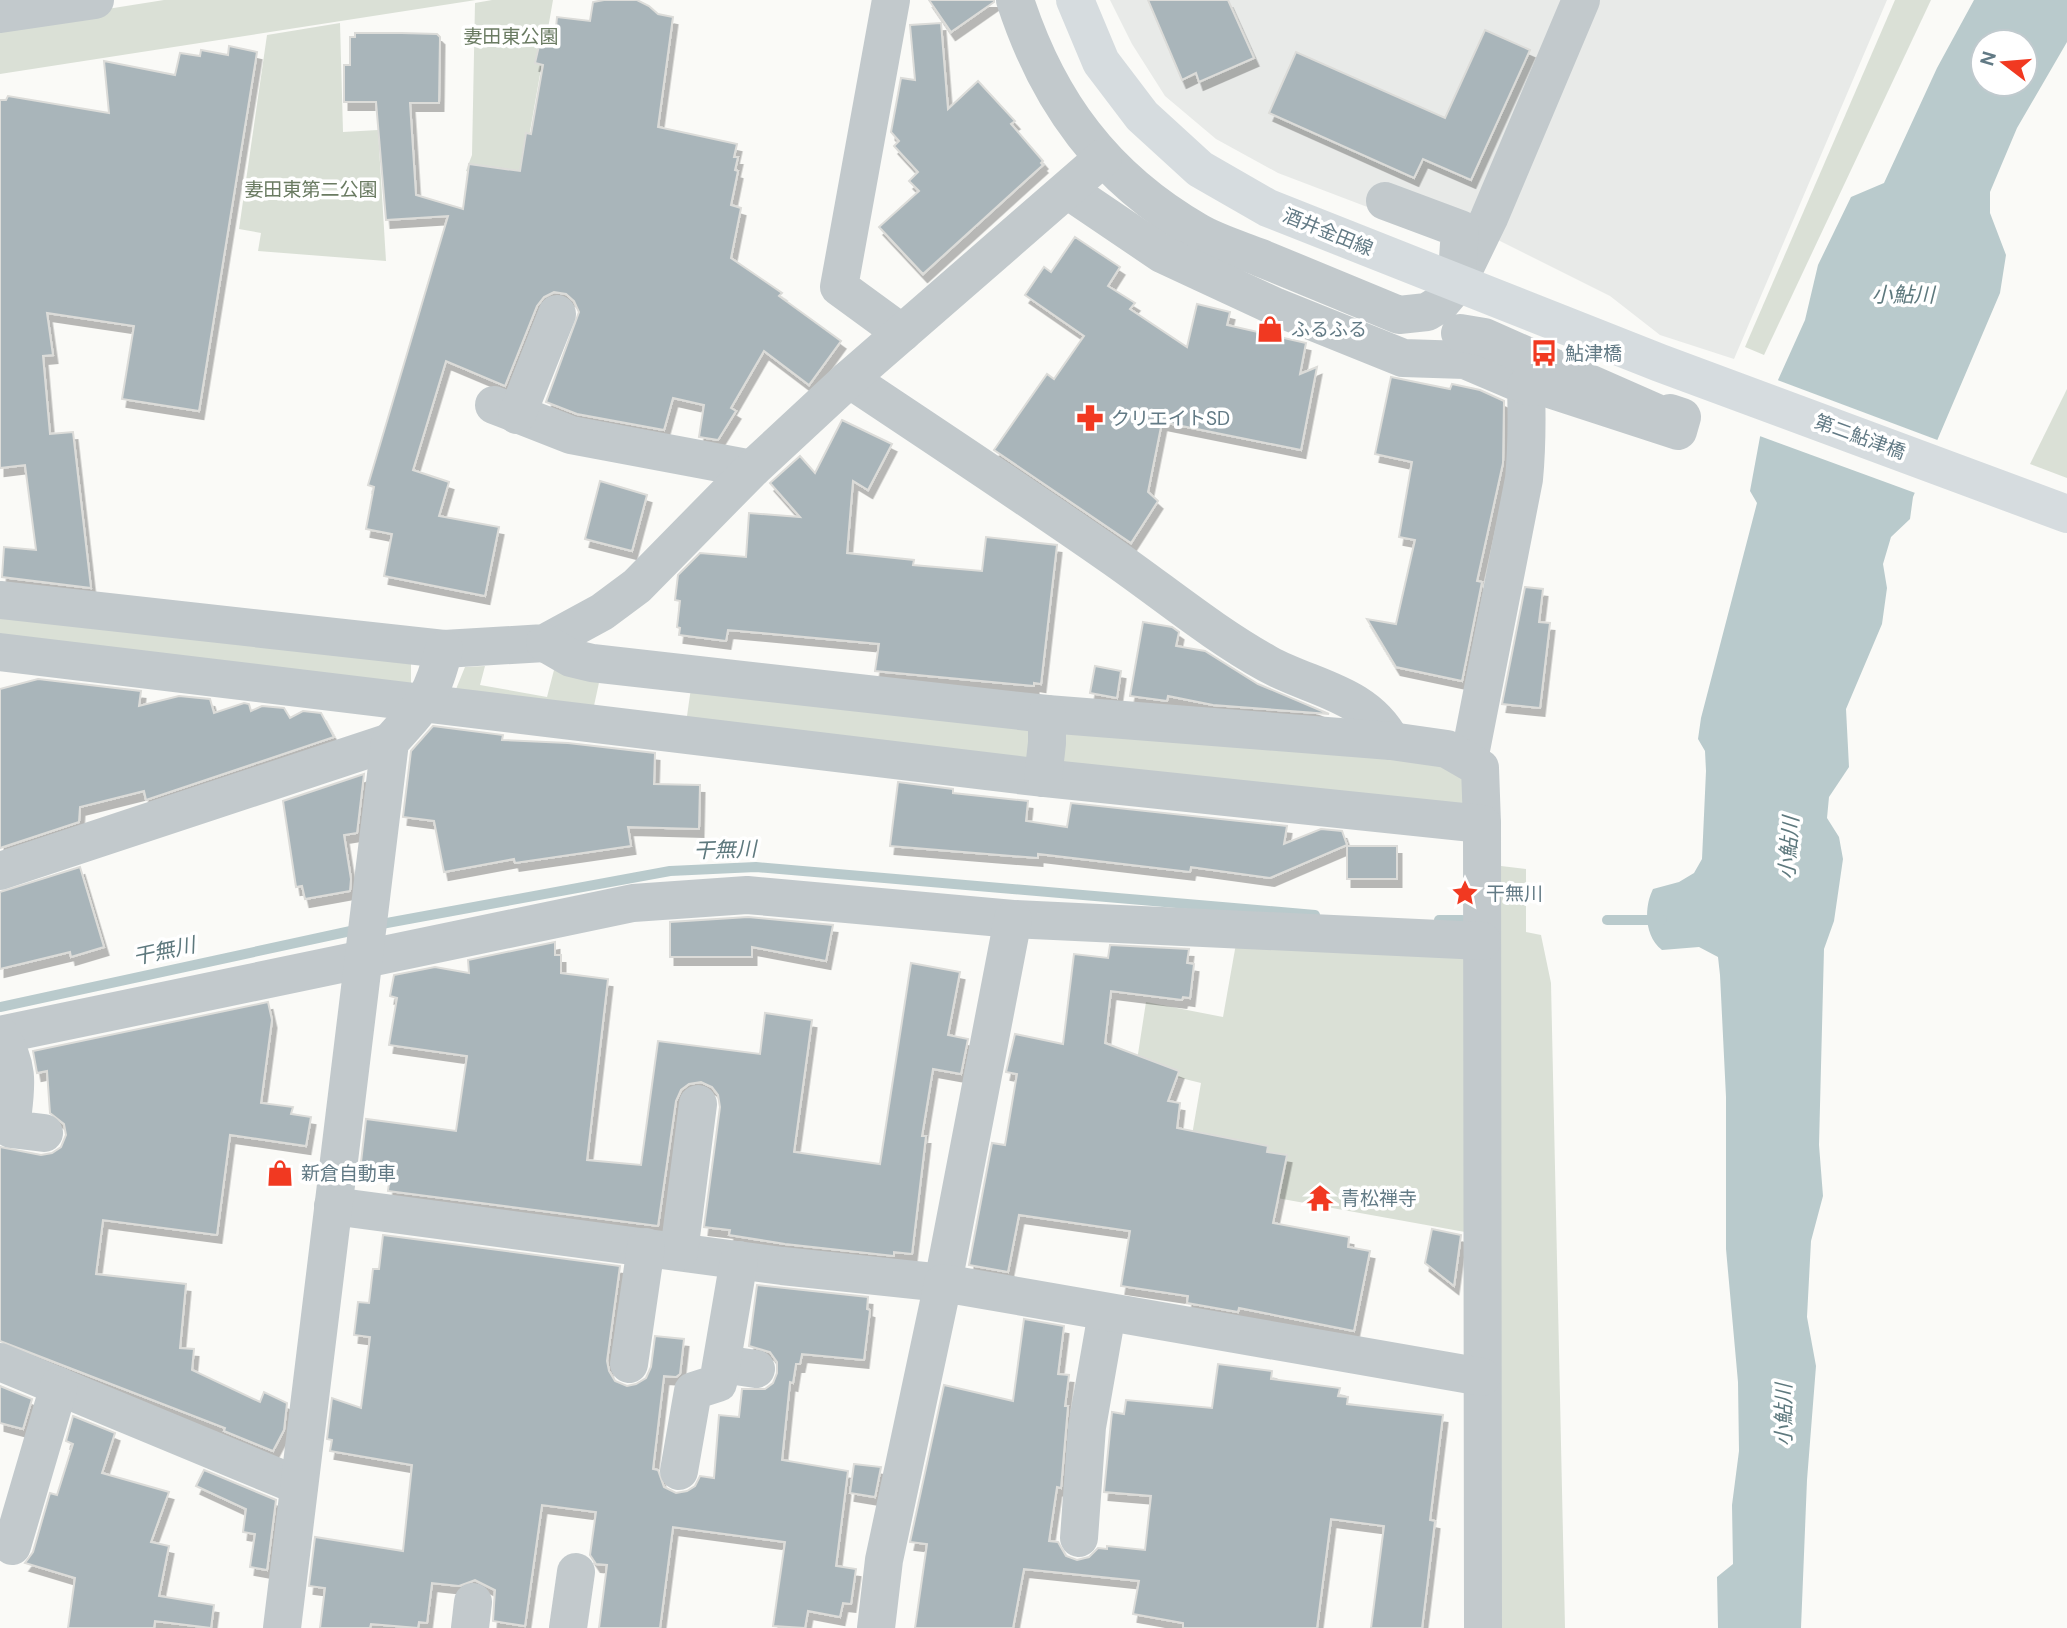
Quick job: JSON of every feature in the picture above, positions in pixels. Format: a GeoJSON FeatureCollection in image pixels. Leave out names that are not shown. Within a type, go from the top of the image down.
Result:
{"type":"FeatureCollection","features":[{"type":"Feature","properties":{"kind":"main road","name":"酒井金田線"},"geometry":{"type":"LineString","coordinates":[[1075,0],[1101,62],[1120,89],[1162,137],[1200,169],[1268,208],[1660,363]]}},
{"type":"Feature","properties":{"kind":"main road","name":"第二鮎津橋"},"geometry":{"type":"LineString","coordinates":[[1660,363],[2063,513]]}},
{"type":"Feature","properties":{"kind":"street"},"geometry":{"type":"LineString","coordinates":[[0,14],[95,0]]}},
{"type":"Feature","properties":{"kind":"street"},"geometry":{"type":"LineString","coordinates":[[891,0],[839,286],[902,333]]}},
{"type":"Feature","properties":{"kind":"street"},"geometry":{"type":"LineString","coordinates":[[1015,0],[1025,31],[1054,92],[1103,158],[1136,192],[1200,233],[1399,315],[1427,312],[1440,304],[1457,284],[1489,218],[1581,0]]}},
{"type":"Feature","properties":{"kind":"street"},"geometry":{"type":"LineString","coordinates":[[0,600],[444,649],[545,643],[602,612],[637,586],[752,469],[849,379],[1069,191],[1103,158]]}},
{"type":"Feature","properties":{"kind":"street"},"geometry":{"type":"LineString","coordinates":[[1069,191],[1162,254],[1276,307],[1403,358],[1465,360],[1526,386],[1543,387],[1678,431],[1682,417],[1670,413],[1668,418],[1484,337],[1460,332]]}},
{"type":"Feature","properties":{"kind":"street"},"geometry":{"type":"LineString","coordinates":[[1385,201],[1460,229],[1457,284]]}},
{"type":"Feature","properties":{"kind":"street"},"geometry":{"type":"LineString","coordinates":[[556,314],[505,410],[571,435],[752,469]]}},
{"type":"Feature","properties":{"kind":"street"},"geometry":{"type":"LineString","coordinates":[[849,379],[1110,555],[1219,633],[1269,664],[1352,700],[1381,723],[1391,741]]}},
{"type":"Feature","properties":{"kind":"street"},"geometry":{"type":"LineString","coordinates":[[1469,760],[1524,480],[1528,438],[1525,431],[1526,386]]}},
{"type":"Feature","properties":{"kind":"street"},"geometry":{"type":"LineString","coordinates":[[545,643],[571,657],[592,663],[1047,714],[1391,741],[1447,749],[1480,768],[1483,1628]]}},
{"type":"Feature","properties":{"kind":"street"},"geometry":{"type":"LineString","coordinates":[[0,872],[390,742],[425,703],[435,687],[444,649]]}},
{"type":"Feature","properties":{"kind":"street"},"geometry":{"type":"LineString","coordinates":[[0,652],[1043,778],[1482,824]]}},
{"type":"Feature","properties":{"kind":"street"},"geometry":{"type":"LineString","coordinates":[[1043,778],[1047,714]]}},
{"type":"Feature","properties":{"kind":"street"},"geometry":{"type":"LineString","coordinates":[[282,1628],[390,742]]}},
{"type":"Feature","properties":{"kind":"street"},"geometry":{"type":"LineString","coordinates":[[18,1130],[14,1057],[0,1035],[365,951],[633,903],[747,895],[1013,919],[1482,941]]}},
{"type":"Feature","properties":{"kind":"street"},"geometry":{"type":"LineString","coordinates":[[876,1628],[884,1560],[943,1283],[1013,919]]}},
{"type":"Feature","properties":{"kind":"street"},"geometry":{"type":"LineString","coordinates":[[629,1364],[662,1250],[698,1104]]}},
{"type":"Feature","properties":{"kind":"street"},"geometry":{"type":"LineString","coordinates":[[333,1206],[739,1260],[943,1283],[1482,1377]]}},
{"type":"Feature","properties":{"kind":"street"},"geometry":{"type":"LineString","coordinates":[[679,1471],[694,1391],[718,1382],[739,1366],[739,1260]]}},
{"type":"Feature","properties":{"kind":"street"},"geometry":{"type":"LineString","coordinates":[[1089,1520],[1087,1427],[1107,1313]]}},
{"type":"Feature","properties":{"kind":"street"},"geometry":{"type":"LineString","coordinates":[[0,1362],[299,1486]]}},
{"type":"Feature","properties":{"kind":"street"},"geometry":{"type":"LineString","coordinates":[[12,1546],[59,1386]]}},
{"type":"Feature","properties":{"kind":"street"},"geometry":{"type":"LineString","coordinates":[[568,1628],[576,1572]]}},
{"type":"Feature","properties":{"kind":"shaded area"},"geometry":{"type":"Polygon","coordinates":[[[1110,0],[1887,0],[1734,359],[1660,335],[1610,296],[1472,227],[1454,240],[1278,173],[1216,139],[1165,96],[1132,44],[1110,0]]]}},
{"type":"Feature","properties":{"kind":"green space"},"geometry":{"type":"Polygon","coordinates":[[[164,0],[476,0],[0,74],[0,26],[164,0]]]}},
{"type":"Feature","properties":{"kind":"green space","name":"妻田東公園"},"geometry":{"type":"Polygon","coordinates":[[[492,0],[553,0],[521,183],[466,171],[472,155],[475,3],[492,0]]]}},
{"type":"Feature","properties":{"kind":"green space"},"geometry":{"type":"Polygon","coordinates":[[[1895,0],[1931,0],[1764,355],[1745,347],[1895,0]]]}},
{"type":"Feature","properties":{"kind":"green space","name":"妻田東第二公園"},"geometry":{"type":"Polygon","coordinates":[[[340,23],[343,132],[378,130],[386,261],[258,251],[261,233],[239,229],[267,35],[340,23]]]}},
{"type":"Feature","properties":{"kind":"green space"},"geometry":{"type":"Polygon","coordinates":[[[2067,389],[2067,478],[2030,464],[2067,389]]]}},
{"type":"Feature","properties":{"kind":"green space"},"geometry":{"type":"Polygon","coordinates":[[[0,608],[411,664],[411,695],[0,640],[0,608]]]}},
{"type":"Feature","properties":{"kind":"green space"},"geometry":{"type":"Polygon","coordinates":[[[485,666],[480,685],[547,697],[554,670],[600,678],[592,715],[454,694],[465,667],[485,666]]]}},
{"type":"Feature","properties":{"kind":"green space"},"geometry":{"type":"Polygon","coordinates":[[[691,688],[1033,729],[1031,762],[686,723],[691,688]]]}},
{"type":"Feature","properties":{"kind":"green space"},"geometry":{"type":"Polygon","coordinates":[[[1052,722],[1448,762],[1465,771],[1467,814],[1052,763],[1052,722]]]}},
{"type":"Feature","properties":{"kind":"green space"},"geometry":{"type":"Polygon","coordinates":[[[1501,866],[1526,869],[1526,932],[1541,935],[1551,983],[1565,1628],[1491,1628],[1501,866]]]}},
{"type":"Feature","properties":{"kind":"green space"},"geometry":{"type":"Polygon","coordinates":[[[1237,938],[1467,945],[1465,1232],[1266,1196],[1192,1135],[1201,1083],[1136,1067],[1146,1002],[1223,1017],[1237,938]]]}},
{"type":"Feature","properties":{"kind":"water","name":"小鮎川"},"geometry":{"type":"Polygon","coordinates":[[[1974,0],[2067,0],[2067,42],[2039,90],[2039,28],[1969,28],[1969,98],[2034,98],[2017,128],[1990,192],[1990,213],[2006,255],[2000,293],[1913,497],[1910,519],[1891,537],[1883,564],[1887,588],[1882,624],[1846,709],[1849,767],[1829,797],[1827,818],[1839,837],[1843,859],[1834,921],[1824,949],[1819,1145],[1823,1196],[1811,1241],[1807,1317],[1816,1366],[1807,1480],[1801,1628],[1718,1628],[1717,1577],[1733,1564],[1732,1505],[1739,1451],[1738,1382],[1726,1249],[1726,1097],[1720,975],[1718,957],[1699,947],[1662,950],[1649,929],[1648,904],[1653,889],[1679,882],[1694,873],[1702,859],[1706,771],[1705,751],[1698,739],[1701,718],[1757,503],[1750,491],[1760,437],[1778,380],[1805,320],[1818,265],[1851,197],[1884,183],[1937,68],[1974,0]]]}},
{"type":"Feature","properties":{"kind":"pier"},"geometry":{"type":"Polygon","coordinates":[[[1775,379],[1940,441],[1918,494],[1757,435],[1775,379]]]}},
{"type":"Feature","properties":{"kind":"building"},"geometry":{"type":"Polygon","coordinates":[[[637,0],[658,14],[673,17],[658,127],[737,144],[734,157],[738,157],[735,170],[738,171],[731,205],[741,208],[731,258],[782,293],[779,296],[841,341],[809,385],[764,351],[731,408],[736,411],[718,440],[699,437],[704,405],[673,398],[664,430],[577,414],[546,402],[579,312],[574,301],[566,294],[554,292],[544,297],[537,306],[505,386],[446,361],[413,470],[449,482],[439,516],[499,527],[485,596],[384,576],[392,534],[366,529],[374,487],[368,485],[448,216],[386,220],[376,102],[344,102],[344,65],[350,65],[350,37],[355,37],[355,33],[402,33],[437,34],[440,37],[439,103],[410,103],[416,195],[463,209],[469,164],[520,171],[526,133],[531,134],[543,65],[535,63],[541,37],[555,38],[557,17],[590,21],[593,2],[637,0]]]}},
{"type":"Feature","properties":{"kind":"building"},"geometry":{"type":"Polygon","coordinates":[[[929,0],[994,0],[994,2],[951,32],[929,0]]]}},
{"type":"Feature","properties":{"kind":"building"},"geometry":{"type":"Polygon","coordinates":[[[1148,0],[1228,0],[1254,58],[1199,82],[1196,73],[1182,80],[1148,0]]]}},
{"type":"Feature","properties":{"kind":"building"},"geometry":{"type":"Polygon","coordinates":[[[941,23],[948,109],[978,81],[1015,121],[1011,124],[1043,161],[1043,165],[923,274],[879,227],[919,191],[909,181],[918,172],[894,146],[899,141],[891,132],[901,78],[915,80],[910,25],[941,23]]]}},
{"type":"Feature","properties":{"kind":"building"},"geometry":{"type":"Polygon","coordinates":[[[1485,30],[1530,50],[1471,180],[1423,159],[1414,178],[1269,113],[1296,52],[1445,118],[1485,30]]]}},
{"type":"Feature","properties":{"kind":"building"},"geometry":{"type":"Polygon","coordinates":[[[229,46],[257,52],[199,411],[122,399],[134,326],[47,313],[53,355],[43,356],[50,434],[73,432],[91,588],[2,577],[4,547],[36,550],[25,465],[0,468],[0,100],[6,100],[8,96],[109,113],[104,61],[175,75],[180,53],[200,56],[201,50],[228,55],[229,46]]]}},
{"type":"Feature","properties":{"kind":"building"},"geometry":{"type":"Polygon","coordinates":[[[1075,237],[1120,267],[1108,286],[1135,303],[1130,309],[1187,347],[1197,304],[1230,312],[1227,325],[1306,343],[1300,374],[1317,367],[1301,450],[1162,422],[1148,492],[1158,501],[1131,543],[994,450],[1047,374],[1054,379],[1084,336],[1025,295],[1044,267],[1051,272],[1075,237]]]}},
{"type":"Feature","properties":{"kind":"building"},"geometry":{"type":"Polygon","coordinates":[[[1391,377],[1450,389],[1452,384],[1480,390],[1504,401],[1503,463],[1477,581],[1482,582],[1462,681],[1396,667],[1367,619],[1396,624],[1415,540],[1399,537],[1412,462],[1375,454],[1391,377]]]}},
{"type":"Feature","properties":{"kind":"building"},"geometry":{"type":"Polygon","coordinates":[[[842,420],[892,444],[868,490],[853,481],[847,553],[914,560],[913,565],[982,571],[986,537],[1057,545],[1041,684],[1034,683],[1034,686],[875,671],[879,644],[728,630],[726,641],[679,635],[680,628],[677,627],[680,601],[675,600],[678,575],[700,553],[746,557],[749,513],[800,517],[770,483],[800,456],[815,473],[842,420]]]}},
{"type":"Feature","properties":{"kind":"building"},"geometry":{"type":"Polygon","coordinates":[[[600,481],[647,495],[632,551],[585,539],[600,481]]]}},
{"type":"Feature","properties":{"kind":"building"},"geometry":{"type":"Polygon","coordinates":[[[1525,587],[1543,589],[1539,622],[1550,623],[1540,708],[1502,704],[1525,587]]]}},
{"type":"Feature","properties":{"kind":"building"},"geometry":{"type":"Polygon","coordinates":[[[1143,622],[1172,627],[1179,632],[1176,646],[1205,651],[1258,684],[1329,714],[1213,705],[1168,696],[1167,701],[1130,696],[1143,622]]]}},
{"type":"Feature","properties":{"kind":"building"},"geometry":{"type":"Polygon","coordinates":[[[1095,666],[1121,671],[1117,698],[1090,693],[1095,666]]]}},
{"type":"Feature","properties":{"kind":"building"},"geometry":{"type":"Polygon","coordinates":[[[38,679],[141,691],[139,706],[179,696],[210,699],[214,713],[244,703],[249,704],[251,711],[262,706],[284,708],[290,718],[303,711],[321,713],[334,737],[146,800],[144,791],[80,807],[79,822],[0,848],[0,689],[38,679]]]}},
{"type":"Feature","properties":{"kind":"building"},"geometry":{"type":"Polygon","coordinates":[[[433,726],[503,735],[502,740],[568,743],[655,753],[654,784],[700,785],[699,829],[628,827],[631,846],[515,863],[514,859],[444,872],[434,821],[403,817],[411,751],[433,726]]]}},
{"type":"Feature","properties":{"kind":"building"},"geometry":{"type":"Polygon","coordinates":[[[364,774],[357,833],[344,835],[351,879],[350,891],[305,899],[302,886],[296,887],[283,801],[364,774]]]}},
{"type":"Feature","properties":{"kind":"building"},"geometry":{"type":"Polygon","coordinates":[[[898,782],[953,789],[953,793],[1028,801],[1026,821],[1067,827],[1071,803],[1287,826],[1284,844],[1321,829],[1342,831],[1347,845],[1270,878],[1191,867],[1190,872],[1038,854],[1038,858],[890,846],[898,782]]]}},
{"type":"Feature","properties":{"kind":"building"},"geometry":{"type":"Polygon","coordinates":[[[1347,846],[1397,846],[1397,879],[1347,879],[1347,846]]]}},
{"type":"Feature","properties":{"kind":"building"},"geometry":{"type":"Polygon","coordinates":[[[80,867],[104,947],[71,957],[70,952],[0,969],[0,892],[80,867]]]}},
{"type":"Feature","properties":{"kind":"building"},"geometry":{"type":"Polygon","coordinates":[[[748,917],[833,925],[826,961],[752,947],[752,957],[670,957],[670,922],[748,917]]]}},
{"type":"Feature","properties":{"kind":"building"},"geometry":{"type":"Polygon","coordinates":[[[555,942],[555,955],[561,955],[561,973],[608,979],[587,1160],[641,1165],[658,1041],[760,1054],[765,1013],[812,1020],[794,1152],[880,1164],[911,963],[960,972],[948,1035],[968,1039],[961,1074],[933,1069],[922,1136],[926,1136],[912,1254],[894,1252],[894,1256],[785,1244],[729,1235],[730,1230],[704,1227],[720,1107],[718,1095],[712,1087],[701,1082],[689,1084],[681,1090],[676,1101],[658,1226],[388,1191],[390,1175],[360,1171],[366,1119],[456,1131],[467,1056],[389,1045],[397,998],[390,996],[394,975],[435,967],[469,973],[468,960],[555,942]]]}},
{"type":"Feature","properties":{"kind":"building"},"geometry":{"type":"Polygon","coordinates":[[[1110,945],[1189,949],[1187,963],[1194,964],[1190,998],[1183,997],[1182,1000],[1111,991],[1105,1043],[1179,1071],[1168,1101],[1180,1103],[1177,1128],[1268,1146],[1267,1152],[1287,1155],[1273,1223],[1349,1237],[1348,1247],[1370,1251],[1354,1331],[1239,1308],[1238,1312],[1187,1303],[1188,1296],[1121,1286],[1130,1231],[1019,1215],[1008,1272],[969,1265],[992,1143],[1005,1145],[1017,1074],[1006,1072],[1015,1034],[1063,1044],[1074,954],[1108,958],[1110,945]]]}},
{"type":"Feature","properties":{"kind":"building"},"geometry":{"type":"Polygon","coordinates":[[[268,1002],[272,1020],[261,1103],[293,1107],[291,1114],[311,1117],[306,1146],[230,1135],[217,1235],[103,1220],[96,1274],[186,1284],[180,1348],[194,1349],[192,1370],[260,1402],[264,1392],[287,1403],[284,1430],[273,1451],[224,1431],[225,1428],[0,1341],[0,1147],[41,1155],[52,1153],[61,1147],[66,1135],[64,1124],[50,1113],[47,1071],[37,1073],[33,1051],[268,1002]]]}},
{"type":"Feature","properties":{"kind":"building"},"geometry":{"type":"Polygon","coordinates":[[[1432,1229],[1461,1235],[1454,1286],[1425,1263],[1432,1229]]]}},
{"type":"Feature","properties":{"kind":"building"},"geometry":{"type":"Polygon","coordinates":[[[383,1235],[620,1266],[607,1361],[615,1381],[627,1386],[646,1378],[651,1367],[655,1336],[684,1339],[680,1374],[676,1377],[664,1376],[653,1469],[658,1470],[664,1487],[676,1493],[695,1486],[700,1476],[714,1478],[719,1415],[739,1417],[742,1389],[765,1389],[773,1383],[777,1373],[777,1362],[770,1352],[749,1346],[757,1285],[868,1297],[867,1309],[870,1310],[864,1360],[802,1354],[800,1364],[796,1364],[793,1383],[790,1382],[782,1460],[848,1471],[836,1566],[856,1569],[851,1604],[843,1603],[840,1617],[808,1611],[805,1628],[773,1626],[785,1542],[673,1527],[660,1628],[599,1628],[607,1565],[596,1564],[590,1555],[596,1512],[542,1505],[525,1626],[493,1621],[495,1590],[475,1580],[459,1586],[432,1583],[427,1623],[419,1622],[418,1628],[371,1624],[370,1628],[320,1628],[325,1588],[309,1586],[315,1537],[403,1551],[412,1465],[330,1451],[332,1440],[327,1439],[332,1398],[361,1408],[370,1337],[354,1335],[358,1302],[369,1303],[373,1269],[379,1269],[383,1235]]]}},
{"type":"Feature","properties":{"kind":"building"},"geometry":{"type":"Polygon","coordinates":[[[1024,1319],[1064,1326],[1058,1374],[1069,1375],[1065,1406],[1068,1406],[1061,1488],[1057,1487],[1049,1541],[1058,1542],[1066,1556],[1077,1560],[1089,1557],[1098,1548],[1107,1549],[1107,1546],[1145,1550],[1151,1496],[1104,1492],[1112,1412],[1124,1414],[1126,1400],[1212,1408],[1218,1364],[1272,1371],[1271,1379],[1340,1388],[1338,1396],[1348,1397],[1347,1404],[1443,1415],[1430,1520],[1435,1521],[1422,1628],[1371,1628],[1384,1526],[1331,1519],[1317,1628],[1183,1628],[1183,1623],[1133,1614],[1139,1581],[1024,1569],[1013,1628],[915,1628],[927,1544],[910,1542],[944,1385],[1013,1401],[1024,1319]]]}},
{"type":"Feature","properties":{"kind":"building"},"geometry":{"type":"Polygon","coordinates":[[[0,1386],[32,1399],[23,1429],[0,1423],[0,1386]]]}},
{"type":"Feature","properties":{"kind":"building"},"geometry":{"type":"Polygon","coordinates":[[[73,1416],[115,1433],[102,1473],[169,1492],[151,1542],[169,1546],[159,1596],[214,1605],[211,1628],[155,1621],[154,1628],[68,1628],[75,1578],[25,1563],[33,1552],[50,1493],[57,1495],[73,1444],[66,1441],[73,1416]]]}},
{"type":"Feature","properties":{"kind":"building"},"geometry":{"type":"Polygon","coordinates":[[[854,1464],[881,1467],[875,1497],[850,1493],[854,1464]]]}},
{"type":"Feature","properties":{"kind":"building"},"geometry":{"type":"Polygon","coordinates":[[[204,1470],[276,1500],[267,1570],[250,1567],[255,1534],[243,1532],[246,1509],[196,1486],[204,1470]]]}},
{"type":"Feature","properties":{"kind":"waterway","name":"干無川"},"geometry":{"type":"LineString","coordinates":[[376,925],[670,871],[756,867],[1315,915]]}},
{"type":"Feature","properties":{"kind":"waterway","name":"干無川"},"geometry":{"type":"LineString","coordinates":[[1439,920],[1462,920]]}},
{"type":"Feature","properties":{"kind":"waterway","name":"干無川"},"geometry":{"type":"LineString","coordinates":[[1607,920],[1662,920]]}},
{"type":"Feature","properties":{"kind":"waterway","name":"干無川"},"geometry":{"type":"LineString","coordinates":[[0,1007],[360,929]]}},
{"type":"Feature","properties":{"kind":"place","name":"ふるふる"},"geometry":{"type":"Point","coordinates":[1270,329]}},
{"type":"Feature","properties":{"kind":"place","name":"鮎津橋"},"geometry":{"type":"Point","coordinates":[1544,353]}},
{"type":"Feature","properties":{"kind":"place","name":"クリエイトSD"},"geometry":{"type":"Point","coordinates":[1090,418]}},
{"type":"Feature","properties":{"kind":"place","name":"干無川"},"geometry":{"type":"Point","coordinates":[1465,893]}},
{"type":"Feature","properties":{"kind":"place","name":"新倉自動車"},"geometry":{"type":"Point","coordinates":[280,1173]}},
{"type":"Feature","properties":{"kind":"place","name":"青松禅寺"},"geometry":{"type":"Point","coordinates":[1320,1198]}}]}
